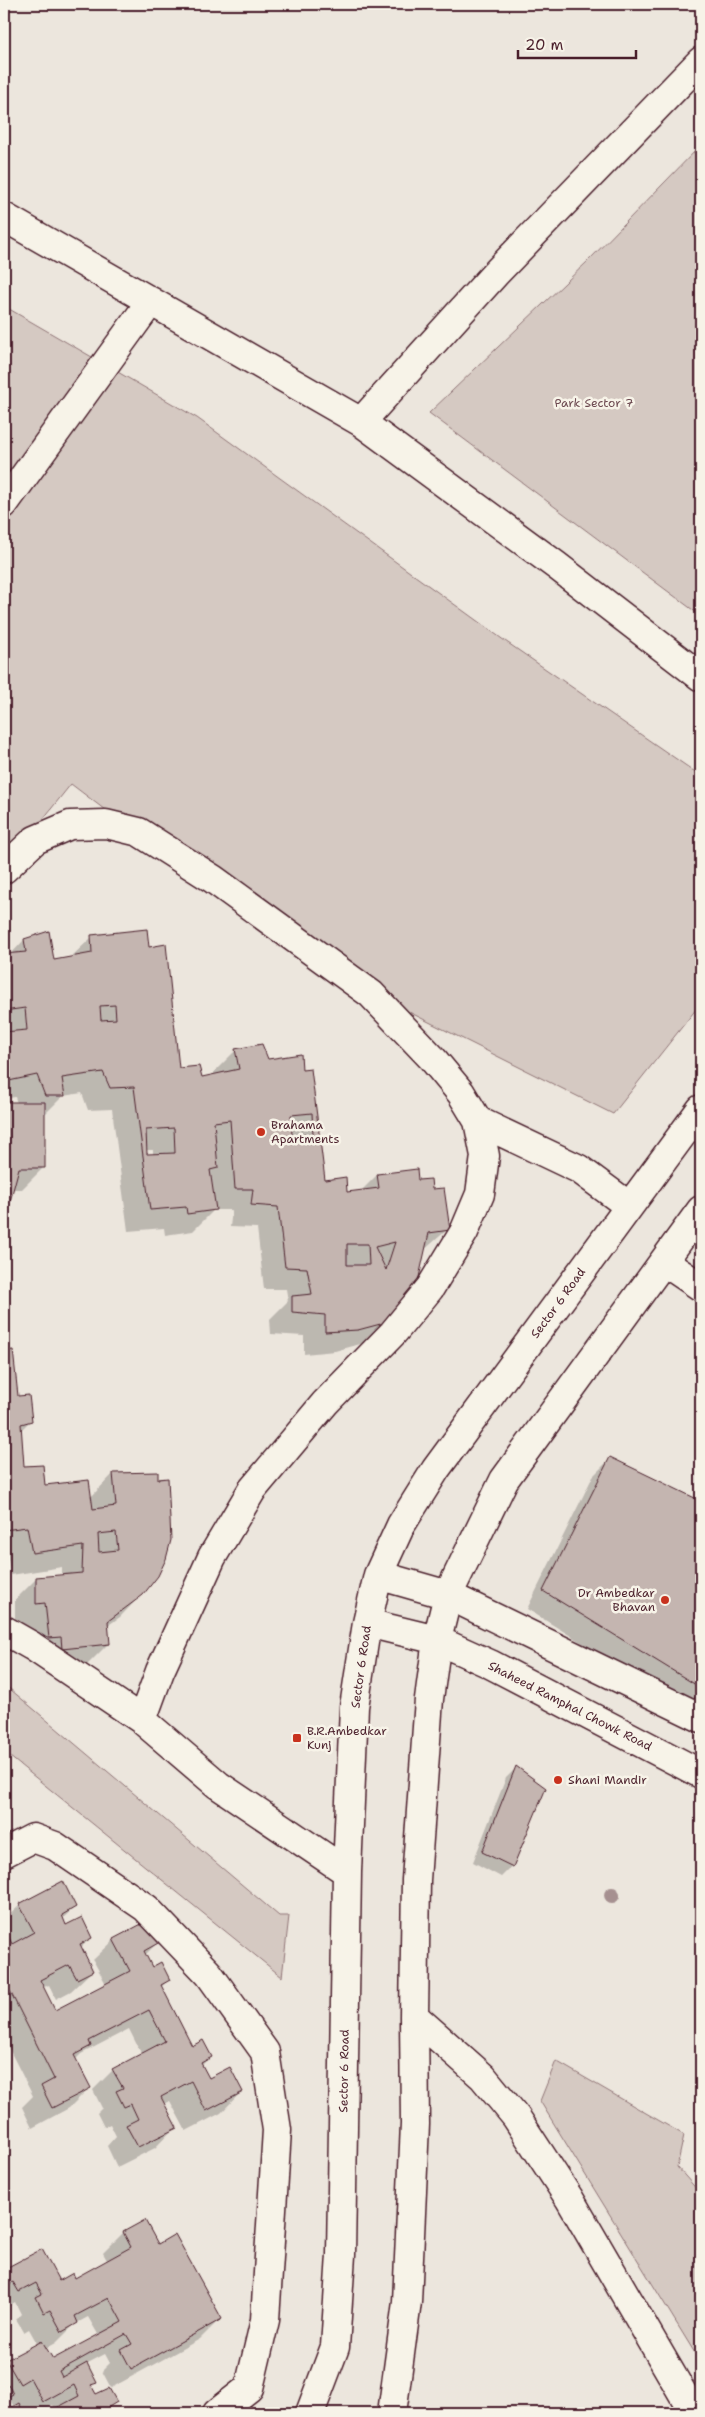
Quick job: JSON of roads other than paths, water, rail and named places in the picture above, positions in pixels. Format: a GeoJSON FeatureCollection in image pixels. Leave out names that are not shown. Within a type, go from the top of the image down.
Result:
{"type":"FeatureCollection","features":[{"type":"Feature","properties":{"kind":"street"},"geometry":{"type":"LineString","coordinates":[[361,422],[495,274],[701,60]]}},
{"type":"Feature","properties":{"kind":"street"},"geometry":{"type":"LineString","coordinates":[[4,217],[361,422],[557,566],[701,677]]}},
{"type":"Feature","properties":{"kind":"street"},"geometry":{"type":"LineString","coordinates":[[4,504],[151,301]]}},
{"type":"Feature","properties":{"kind":"street"},"geometry":{"type":"LineString","coordinates":[[4,869],[35,840],[70,825],[106,824],[139,832],[214,879],[372,994],[432,1058],[461,1093],[478,1121],[485,1156],[480,1194],[464,1232],[430,1288],[393,1333],[325,1402],[252,1490],[212,1557],[160,1671],[142,1720]]}},
{"type":"Feature","properties":{"kind":"street","name":"Sector 6 Road"},"geometry":{"type":"LineString","coordinates":[[310,2413],[335,2348],[341,2256],[348,1872],[354,1707],[367,1624],[378,1575],[401,1525],[436,1469],[701,1108]]}},
{"type":"Feature","properties":{"kind":"street"},"geometry":{"type":"LineString","coordinates":[[478,1121],[579,1169],[629,1206]]}},
{"type":"Feature","properties":{"kind":"street"},"geometry":{"type":"LineString","coordinates":[[392,2413],[407,2302],[415,2124],[416,1880],[429,1700],[437,1640],[448,1595],[504,1480],[701,1210]]}},
{"type":"Feature","properties":{"kind":"street"},"geometry":{"type":"LineString","coordinates":[[664,1262],[701,1287]]}},
{"type":"Feature","properties":{"kind":"street"},"geometry":{"type":"LineString","coordinates":[[378,1575],[448,1595],[701,1718]]}},
{"type":"Feature","properties":{"kind":"street","name":"Shaheed Ramphal Chowk Road"},"geometry":{"type":"LineString","coordinates":[[367,1624],[437,1640],[490,1664],[701,1774]]}},
{"type":"Feature","properties":{"kind":"street"},"geometry":{"type":"LineString","coordinates":[[4,1630],[32,1646],[142,1720],[218,1786],[348,1872]]}},
{"type":"Feature","properties":{"kind":"street"},"geometry":{"type":"LineString","coordinates":[[4,1853],[33,1838],[54,1846],[146,1908],[209,1974],[265,2052],[277,2130],[265,2320],[249,2388],[217,2413]]}},
{"type":"Feature","properties":{"kind":"street"},"geometry":{"type":"LineString","coordinates":[[414,2016],[482,2077],[516,2116],[569,2198],[694,2413]]}},
{"type":"Feature","properties":{"kind":"place","name":"Brahama Apartments"},"geometry":{"type":"Point","coordinates":[261,1132]}},
{"type":"Feature","properties":{"kind":"place","name":"Dr Ambedkar Bhavan"},"geometry":{"type":"Point","coordinates":[665,1600]}},
{"type":"Feature","properties":{"kind":"place","name":"B.R.Ambedkar Kunj"},"geometry":{"type":"Point","coordinates":[297,1738]}},
{"type":"Feature","properties":{"kind":"place","name":"Shani Mandir"},"geometry":{"type":"Point","coordinates":[558,1780]}},
{"type":"Feature","properties":{"kind":"park label","name":"Park Sector 7"},"geometry":{"type":"Point","coordinates":[594,403]}}]}
